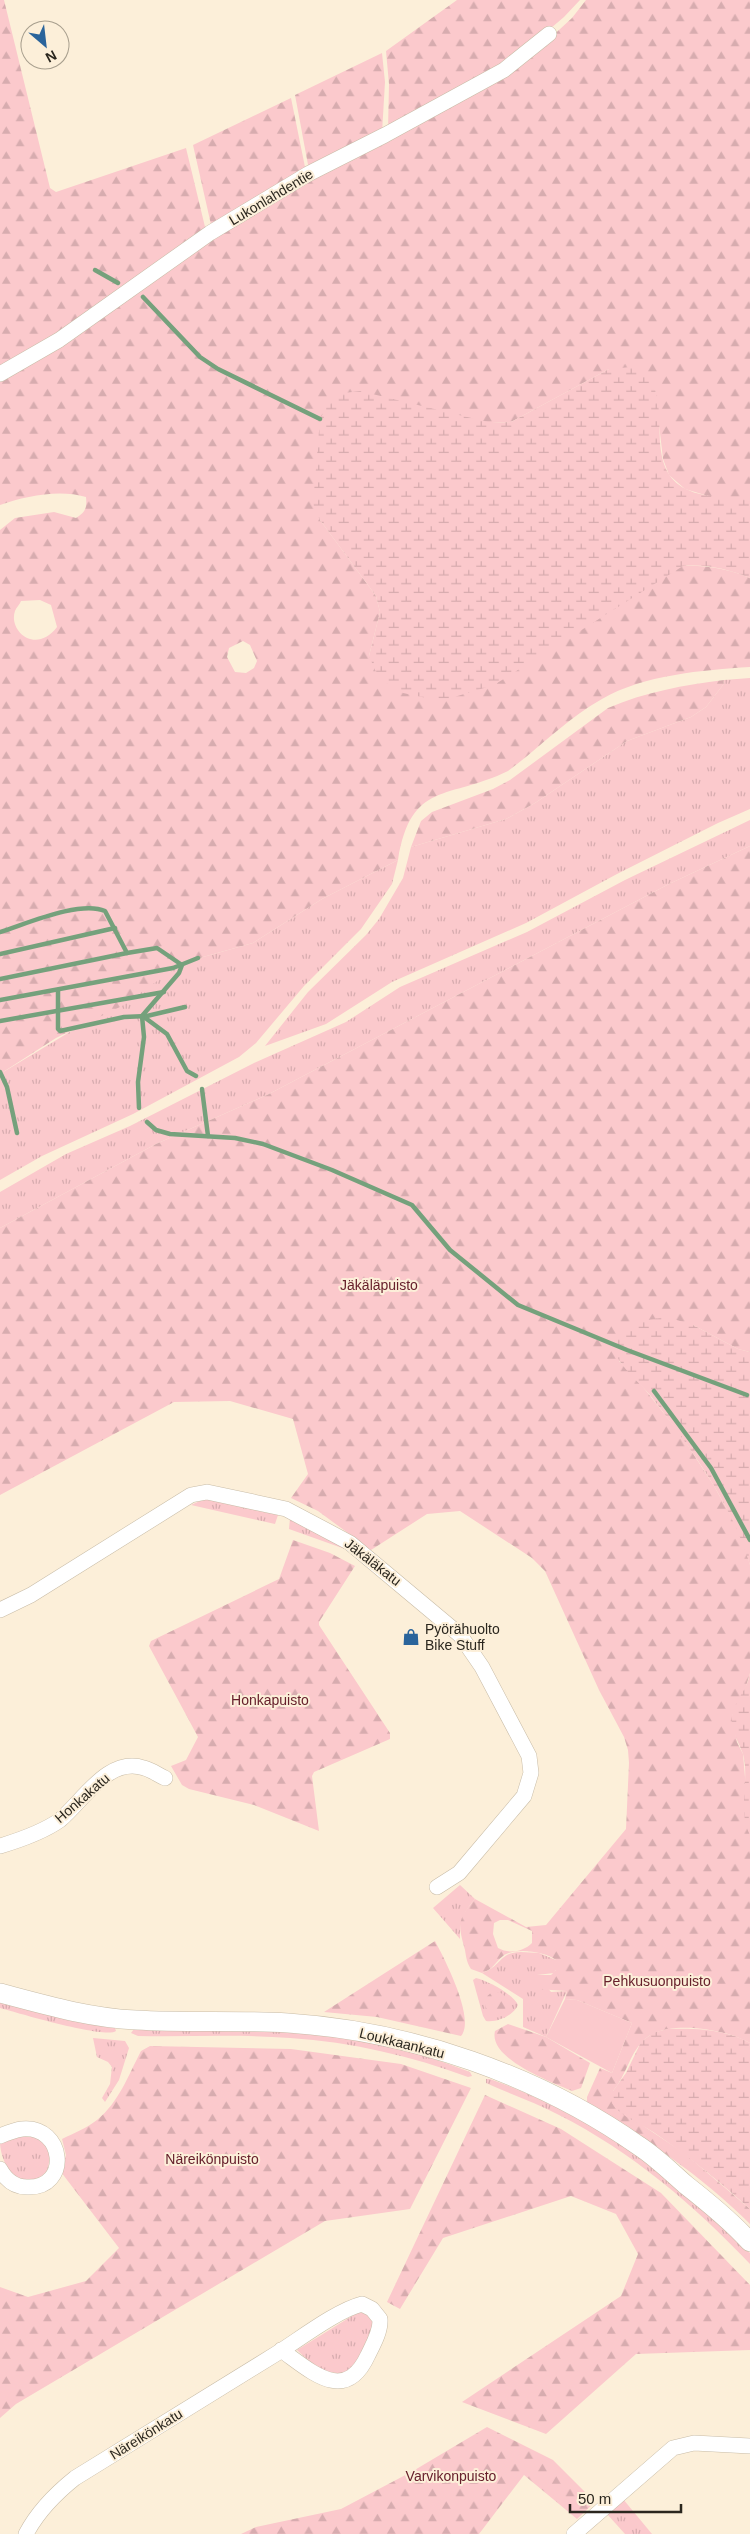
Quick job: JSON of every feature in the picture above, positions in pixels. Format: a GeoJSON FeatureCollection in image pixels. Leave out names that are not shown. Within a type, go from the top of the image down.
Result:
{"type":"FeatureCollection","features":[{"type":"Feature","properties":{"kind":"street","name":"Lukonlahdentie"},"geometry":{"type":"LineString","coordinates":[[0,374],[58,340],[210,233],[308,174],[385,136],[504,70],[550,34]]}},
{"type":"Feature","properties":{"kind":"street","name":"Jäkäläkatu"},"geometry":{"type":"LineString","coordinates":[[0,1610],[31,1595],[168,1508],[198,1493],[207,1492],[286,1509],[350,1543],[446,1622],[469,1647],[517,1733],[531,1764],[529,1786],[524,1796],[459,1873],[437,1887]]}},
{"type":"Feature","properties":{"kind":"street","name":"Honkakatu"},"geometry":{"type":"LineString","coordinates":[[0,1846],[55,1823],[101,1779],[113,1772],[138,1766],[165,1778]]}},
{"type":"Feature","properties":{"kind":"street","name":"Loukkaankatu"},"geometry":{"type":"LineString","coordinates":[[0,1993],[59,2008],[130,2020],[287,2023],[336,2028],[388,2037],[484,2065],[578,2109],[640,2147],[717,2210],[750,2242]]}},
{"type":"Feature","properties":{"kind":"street"},"geometry":{"type":"LineString","coordinates":[[0,2136],[23,2129],[40,2131],[52,2142],[58,2164],[52,2178],[47,2183],[32,2188],[15,2185],[8,2181],[0,2169]]}},
{"type":"Feature","properties":{"kind":"street","name":"Näreikönkatu"},"geometry":{"type":"LineString","coordinates":[[26,2534],[40,2512],[56,2494],[75,2478],[282,2350],[355,2306],[368,2305],[380,2319],[379,2330],[364,2365],[354,2375],[340,2382],[324,2380],[282,2350]]}},
{"type":"Feature","properties":{"kind":"street"},"geometry":{"type":"LineString","coordinates":[[574,2534],[673,2448],[694,2442],[750,2446]]}},
{"type":"Feature","properties":{"kind":"green space"},"geometry":{"type":"Polygon","coordinates":[[[0,0],[4,0],[50,188],[56,192],[186,148],[206,231],[54,338],[0,369],[0,0]]]}},
{"type":"Feature","properties":{"kind":"green space"},"geometry":{"type":"Polygon","coordinates":[[[457,0],[580,0],[564,17],[511,62],[388,130],[389,84],[386,51],[457,0]]]}},
{"type":"Feature","properties":{"kind":"green space"},"geometry":{"type":"Polygon","coordinates":[[[586,0],[750,0],[750,501],[715,498],[685,489],[669,475],[663,459],[655,390],[609,369],[511,422],[492,423],[320,520],[376,596],[380,612],[369,656],[683,566],[700,566],[717,568],[750,578],[750,667],[693,672],[654,679],[636,684],[602,699],[565,724],[508,771],[487,780],[436,796],[423,804],[412,816],[404,834],[398,860],[322,899],[253,943],[203,957],[174,969],[122,1006],[56,1038],[0,1074],[0,530],[15,518],[54,512],[76,518],[84,511],[86,497],[65,494],[32,496],[0,505],[0,380],[211,238],[534,53],[572,18],[586,0]],[[40,600],[21,601],[15,611],[14,619],[16,626],[26,637],[33,640],[49,635],[57,627],[51,605],[40,600]],[[243,641],[229,648],[227,657],[235,672],[246,673],[254,668],[257,661],[250,645],[243,641]]]}},
{"type":"Feature","properties":{"kind":"green space"},"geometry":{"type":"Polygon","coordinates":[[[382,53],[385,82],[382,133],[309,170],[295,95],[382,53]]]}},
{"type":"Feature","properties":{"kind":"green space"},"geometry":{"type":"Polygon","coordinates":[[[291,98],[306,172],[212,229],[193,145],[291,98]]]}},
{"type":"Feature","properties":{"kind":"green space"},"geometry":{"type":"Polygon","coordinates":[[[631,367],[645,376],[655,390],[658,403],[662,458],[674,481],[686,489],[702,495],[750,501],[750,578],[717,568],[683,566],[494,685],[441,701],[403,693],[379,679],[369,656],[380,612],[376,596],[320,520],[313,505],[320,419],[327,406],[344,393],[360,391],[492,423],[511,422],[609,369],[631,367]]]}},
{"type":"Feature","properties":{"kind":"green space"},"geometry":{"type":"Polygon","coordinates":[[[750,678],[750,809],[617,874],[526,923],[392,982],[326,1024],[265,1046],[308,992],[366,935],[379,919],[403,878],[411,847],[506,819],[535,803],[627,741],[691,717],[706,707],[723,685],[724,680],[750,678]]]}},
{"type":"Feature","properties":{"kind":"green space"},"geometry":{"type":"Polygon","coordinates":[[[724,680],[723,685],[706,707],[691,717],[627,741],[535,803],[506,819],[411,847],[421,821],[432,812],[493,789],[510,780],[608,708],[622,702],[665,690],[724,680]]]}},
{"type":"Feature","properties":{"kind":"green space"},"geometry":{"type":"Polygon","coordinates":[[[750,820],[750,846],[669,884],[267,1095],[156,1144],[0,1228],[0,1192],[66,1154],[130,1126],[254,1063],[346,1022],[400,987],[527,932],[625,880],[750,820]]]}},
{"type":"Feature","properties":{"kind":"green space"},"geometry":{"type":"Polygon","coordinates":[[[750,846],[750,1352],[738,1349],[693,1325],[619,1361],[643,1387],[681,1435],[714,1486],[741,1534],[750,1565],[750,1673],[744,1693],[732,1716],[737,1742],[743,1754],[750,1835],[750,2043],[726,2034],[695,2028],[665,2030],[653,2034],[638,2047],[613,2091],[615,2107],[684,2153],[750,2209],[750,2224],[732,2206],[693,2174],[587,2103],[587,2097],[600,2068],[612,2073],[632,2023],[577,2000],[565,1999],[567,1991],[536,1989],[532,1978],[533,1975],[551,1975],[556,1970],[556,1960],[544,1954],[530,1951],[508,1953],[500,1958],[489,1970],[482,1973],[471,1969],[468,1962],[460,1928],[465,1912],[475,1899],[526,1927],[546,1925],[626,1829],[629,1763],[624,1737],[599,1690],[545,1571],[532,1558],[460,1511],[427,1514],[371,1550],[318,1511],[291,1498],[308,1474],[293,1419],[230,1401],[174,1402],[0,1495],[0,1228],[156,1144],[267,1095],[669,884],[750,846]],[[500,1920],[494,1923],[493,1934],[498,1948],[516,1951],[532,1943],[532,1931],[508,1920],[500,1920]]]}},
{"type":"Feature","properties":{"kind":"green space"},"geometry":{"type":"Polygon","coordinates":[[[398,860],[392,884],[361,929],[304,986],[256,1043],[239,1057],[133,1114],[42,1156],[0,1180],[0,1074],[174,969],[203,957],[253,943],[322,899],[398,860]]]}},
{"type":"Feature","properties":{"kind":"green space"},"geometry":{"type":"Polygon","coordinates":[[[667,1317],[693,1325],[738,1349],[750,1352],[750,1565],[732,1519],[708,1476],[650,1395],[618,1359],[615,1347],[617,1339],[622,1333],[643,1321],[667,1317]]]}},
{"type":"Feature","properties":{"kind":"green space"},"geometry":{"type":"Polygon","coordinates":[[[202,1500],[210,1500],[278,1515],[275,1524],[191,1505],[202,1500]]]}},
{"type":"Feature","properties":{"kind":"green space"},"geometry":{"type":"Polygon","coordinates":[[[290,1518],[345,1548],[345,1549],[289,1529],[290,1518]]]}},
{"type":"Feature","properties":{"kind":"green space","name":"Honkapuisto"},"geometry":{"type":"Polygon","coordinates":[[[293,1540],[330,1553],[355,1566],[319,1622],[319,1625],[390,1733],[390,1739],[314,1772],[312,1776],[319,1831],[254,1805],[189,1789],[182,1785],[171,1766],[186,1760],[198,1737],[149,1646],[151,1641],[279,1579],[293,1540]]]}},
{"type":"Feature","properties":{"kind":"green space"},"geometry":{"type":"Polygon","coordinates":[[[750,1673],[750,1835],[744,1816],[745,1764],[734,1731],[732,1716],[750,1673]]]}},
{"type":"Feature","properties":{"kind":"green space"},"geometry":{"type":"Polygon","coordinates":[[[460,1885],[475,1899],[463,1917],[460,1927],[460,1939],[433,1908],[460,1885]]]}},
{"type":"Feature","properties":{"kind":"green space"},"geometry":{"type":"Polygon","coordinates":[[[435,1941],[462,2003],[465,2028],[461,2036],[377,2017],[324,2012],[435,1941]]]}},
{"type":"Feature","properties":{"kind":"green space"},"geometry":{"type":"Polygon","coordinates":[[[521,1952],[539,1953],[556,1960],[557,1968],[554,1973],[537,1975],[551,1992],[567,1991],[546,2037],[523,2027],[523,1999],[482,1973],[493,1967],[508,1954],[521,1952]]]}},
{"type":"Feature","properties":{"kind":"green space"},"geometry":{"type":"Polygon","coordinates":[[[476,1978],[506,1992],[518,2005],[516,2009],[500,2019],[486,2021],[473,1980],[476,1978]]]}},
{"type":"Feature","properties":{"kind":"green space"},"geometry":{"type":"Polygon","coordinates":[[[496,1992],[504,1995],[507,2003],[504,2011],[496,2014],[488,2011],[485,2003],[488,1995],[496,1992]]]}},
{"type":"Feature","properties":{"kind":"green space"},"geometry":{"type":"Polygon","coordinates":[[[565,1999],[577,2000],[632,2023],[612,2073],[546,2037],[565,1999]]]}},
{"type":"Feature","properties":{"kind":"green space"},"geometry":{"type":"Polygon","coordinates":[[[0,2001],[86,2023],[115,2028],[116,2031],[109,2033],[79,2029],[42,2020],[0,2008],[0,2001]]]}},
{"type":"Feature","properties":{"kind":"green space"},"geometry":{"type":"Polygon","coordinates":[[[508,2024],[546,2037],[590,2063],[581,2088],[572,2091],[523,2068],[511,2060],[501,2051],[495,2041],[495,2031],[508,2024]]]}},
{"type":"Feature","properties":{"kind":"green space"},"geometry":{"type":"Polygon","coordinates":[[[134,2029],[168,2031],[272,2030],[348,2038],[422,2055],[470,2072],[472,2076],[468,2077],[403,2056],[336,2043],[252,2036],[138,2036],[131,2033],[134,2029]]]}},
{"type":"Feature","properties":{"kind":"green space"},"geometry":{"type":"Polygon","coordinates":[[[667,2029],[710,2030],[740,2038],[750,2043],[750,2209],[671,2144],[621,2113],[612,2103],[613,2091],[626,2073],[641,2042],[653,2033],[667,2029]]]}},
{"type":"Feature","properties":{"kind":"green space"},"geometry":{"type":"Polygon","coordinates":[[[93,2038],[125,2041],[129,2048],[119,2080],[105,2102],[102,2098],[110,2084],[112,2067],[108,2062],[97,2057],[93,2038]]]}},
{"type":"Feature","properties":{"kind":"green space","name":"Näreikönpuisto"},"geometry":{"type":"Polygon","coordinates":[[[150,2046],[291,2049],[401,2064],[471,2088],[410,2209],[325,2221],[16,2404],[0,2418],[0,2287],[28,2297],[86,2281],[119,2248],[61,2172],[66,2155],[62,2139],[89,2126],[105,2113],[117,2097],[141,2051],[150,2046]]]}},
{"type":"Feature","properties":{"kind":"green space"},"geometry":{"type":"Polygon","coordinates":[[[486,2079],[527,2093],[562,2110],[630,2151],[662,2174],[722,2225],[750,2253],[750,2264],[707,2221],[637,2163],[559,2115],[486,2083],[486,2079]]]}},
{"type":"Feature","properties":{"kind":"green space"},"geometry":{"type":"Polygon","coordinates":[[[485,2095],[561,2129],[661,2193],[750,2285],[750,2350],[636,2354],[546,2434],[462,2402],[621,2296],[638,2254],[616,2214],[571,2196],[443,2238],[400,2309],[387,2302],[485,2095]]]}},
{"type":"Feature","properties":{"kind":"green space"},"geometry":{"type":"Polygon","coordinates":[[[20,2136],[35,2137],[42,2141],[49,2150],[49,2161],[44,2177],[30,2181],[22,2180],[11,2173],[7,2167],[0,2148],[0,2142],[20,2136]]]}},
{"type":"Feature","properties":{"kind":"green space"},"geometry":{"type":"Polygon","coordinates":[[[360,2311],[365,2312],[372,2320],[371,2335],[359,2358],[343,2374],[318,2370],[297,2350],[360,2311]]]}},
{"type":"Feature","properties":{"kind":"green space","name":"Varvikonpuisto"},"geometry":{"type":"Polygon","coordinates":[[[487,2427],[553,2460],[595,2502],[577,2519],[524,2475],[479,2534],[241,2534],[256,2527],[341,2509],[413,2471],[487,2427]]]}},
{"type":"Feature","properties":{"kind":"green space"},"geometry":{"type":"Polygon","coordinates":[[[623,2499],[652,2534],[625,2534],[607,2514],[623,2499]]]}},
{"type":"Feature","properties":{"kind":"waterway"},"geometry":{"type":"LineString","coordinates":[[95,270],[118,283]]}},
{"type":"Feature","properties":{"kind":"waterway"},"geometry":{"type":"LineString","coordinates":[[143,297],[200,357],[218,369],[320,419]]}},
{"type":"Feature","properties":{"kind":"waterway"},"geometry":{"type":"LineString","coordinates":[[0,932],[53,914],[94,908],[105,911],[127,953],[157,948],[182,965],[179,973],[142,1016]]}},
{"type":"Feature","properties":{"kind":"waterway"},"geometry":{"type":"LineString","coordinates":[[0,954],[115,928]]}},
{"type":"Feature","properties":{"kind":"waterway"},"geometry":{"type":"LineString","coordinates":[[0,979],[127,953]]}},
{"type":"Feature","properties":{"kind":"waterway"},"geometry":{"type":"LineString","coordinates":[[0,1000],[173,968],[198,958]]}},
{"type":"Feature","properties":{"kind":"waterway"},"geometry":{"type":"LineString","coordinates":[[58,990],[58,1029],[60,1031],[124,1017],[147,1016],[185,1007]]}},
{"type":"Feature","properties":{"kind":"waterway"},"geometry":{"type":"LineString","coordinates":[[0,1021],[164,992]]}},
{"type":"Feature","properties":{"kind":"waterway"},"geometry":{"type":"LineString","coordinates":[[139,1108],[138,1082],[144,1037],[142,1016]]}},
{"type":"Feature","properties":{"kind":"waterway"},"geometry":{"type":"LineString","coordinates":[[144,1017],[167,1034],[187,1071],[196,1076]]}},
{"type":"Feature","properties":{"kind":"waterway"},"geometry":{"type":"LineString","coordinates":[[0,1072],[7,1087],[17,1133]]}},
{"type":"Feature","properties":{"kind":"waterway"},"geometry":{"type":"LineString","coordinates":[[202,1089],[208,1136]]}},
{"type":"Feature","properties":{"kind":"waterway"},"geometry":{"type":"LineString","coordinates":[[147,1122],[156,1130],[170,1134],[235,1138],[263,1144],[332,1170],[412,1205],[450,1250],[518,1305],[627,1350],[747,1395]]}},
{"type":"Feature","properties":{"kind":"waterway"},"geometry":{"type":"LineString","coordinates":[[654,1391],[711,1468],[750,1540]]}},
{"type":"Feature","properties":{"kind":"place","name":"Pyörähuolto Bike Stuff"},"geometry":{"type":"Point","coordinates":[411,1637]}},
{"type":"Feature","properties":{"kind":"park label","name":"Jäkäläpuisto"},"geometry":{"type":"Point","coordinates":[379,1285]}},
{"type":"Feature","properties":{"kind":"park label","name":"Pehkusuonpuisto"},"geometry":{"type":"Point","coordinates":[657,1981]}}]}
